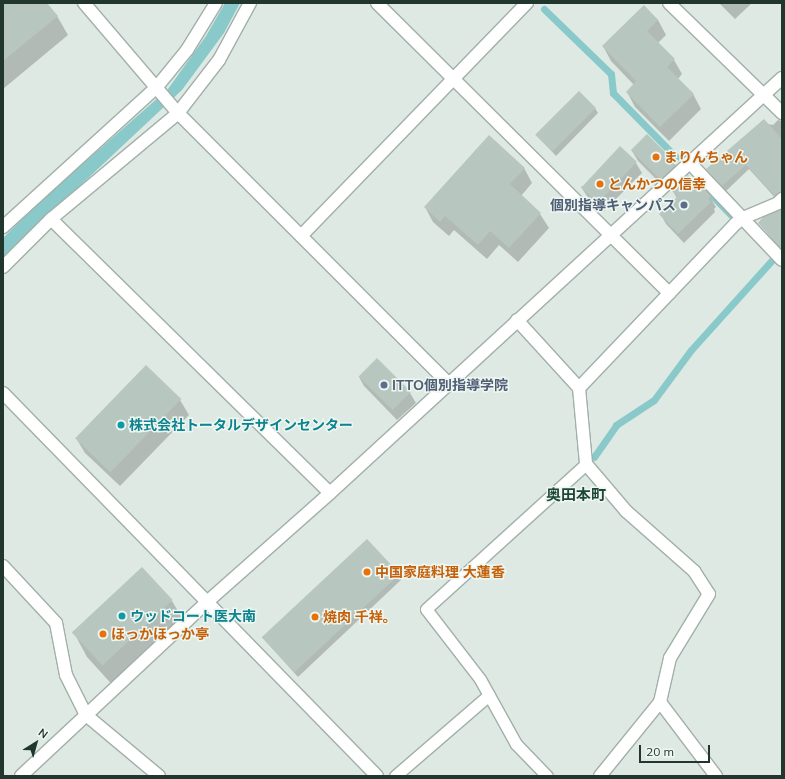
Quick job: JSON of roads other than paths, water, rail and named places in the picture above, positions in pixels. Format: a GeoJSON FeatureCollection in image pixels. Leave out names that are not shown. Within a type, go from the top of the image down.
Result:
{"type":"FeatureCollection","features":[{"type":"Feature","properties":{"kind":"street"},"geometry":{"type":"LineString","coordinates":[[84,3],[178,113],[448,384]]}},
{"type":"Feature","properties":{"kind":"street"},"geometry":{"type":"LineString","coordinates":[[3,227],[156,88],[187,50],[216,3]]}},
{"type":"Feature","properties":{"kind":"street"},"geometry":{"type":"LineString","coordinates":[[3,267],[51,219],[178,113],[219,60],[250,3]]}},
{"type":"Feature","properties":{"kind":"street"},"geometry":{"type":"LineString","coordinates":[[377,3],[669,293]]}},
{"type":"Feature","properties":{"kind":"street"},"geometry":{"type":"LineString","coordinates":[[301,236],[527,3]]}},
{"type":"Feature","properties":{"kind":"street"},"geometry":{"type":"LineString","coordinates":[[669,3],[782,113]]}},
{"type":"Feature","properties":{"kind":"street"},"geometry":{"type":"LineString","coordinates":[[21,776],[207,602],[330,492],[782,78]]}},
{"type":"Feature","properties":{"kind":"street"},"geometry":{"type":"LineString","coordinates":[[689,162],[782,260]]}},
{"type":"Feature","properties":{"kind":"street"},"geometry":{"type":"LineString","coordinates":[[579,388],[743,218],[778,203],[782,199]]}},
{"type":"Feature","properties":{"kind":"street"},"geometry":{"type":"LineString","coordinates":[[51,219],[330,492]]}},
{"type":"Feature","properties":{"kind":"street"},"geometry":{"type":"LineString","coordinates":[[517,320],[579,388],[586,464],[626,511],[694,571],[709,594],[670,658],[660,702],[600,776]]}},
{"type":"Feature","properties":{"kind":"street"},"geometry":{"type":"LineString","coordinates":[[3,392],[377,776]]}},
{"type":"Feature","properties":{"kind":"street"},"geometry":{"type":"LineString","coordinates":[[3,566],[56,624],[66,675],[86,715],[160,776]]}},
{"type":"Feature","properties":{"kind":"street"},"geometry":{"type":"LineString","coordinates":[[660,702],[716,776]]}},
{"type":"Feature","properties":{"kind":"lane"},"geometry":{"type":"LineString","coordinates":[[547,776],[516,744],[480,679],[426,609],[586,464]]}},
{"type":"Feature","properties":{"kind":"lane"},"geometry":{"type":"LineString","coordinates":[[395,776],[489,695]]}},
{"type":"Feature","properties":{"kind":"water"},"geometry":{"type":"Polygon","coordinates":[[[225,3],[240,3],[224,33],[182,90],[3,258],[3,238],[44,198],[168,89],[206,36],[225,3]]]}},
{"type":"Feature","properties":{"kind":"waterway"},"geometry":{"type":"LineString","coordinates":[[544,9],[611,74],[613,93],[676,157]]}},
{"type":"Feature","properties":{"kind":"waterway"},"geometry":{"type":"LineString","coordinates":[[696,179],[731,215]]}},
{"type":"Feature","properties":{"kind":"waterway"},"geometry":{"type":"LineString","coordinates":[[594,457],[616,425],[654,400],[691,350],[773,259]]}},
{"type":"Feature","properties":{"kind":"place","name":"まりんちゃん"},"geometry":{"type":"Point","coordinates":[656,157]}},
{"type":"Feature","properties":{"kind":"place","name":"とんかつの信幸"},"geometry":{"type":"Point","coordinates":[600,184]}},
{"type":"Feature","properties":{"kind":"place","name":"個別指導キャンパス"},"geometry":{"type":"Point","coordinates":[684,205]}},
{"type":"Feature","properties":{"kind":"place","name":"ITTO個別指導学院"},"geometry":{"type":"Point","coordinates":[384,385]}},
{"type":"Feature","properties":{"kind":"place","name":"株式会社トータルデザインセンター"},"geometry":{"type":"Point","coordinates":[121,425]}},
{"type":"Feature","properties":{"kind":"place","name":"中国家庭料理 大蓮香"},"geometry":{"type":"Point","coordinates":[367,572]}},
{"type":"Feature","properties":{"kind":"place","name":"ウッドコート医大南"},"geometry":{"type":"Point","coordinates":[122,616]}},
{"type":"Feature","properties":{"kind":"place","name":"焼肉 千祥。"},"geometry":{"type":"Point","coordinates":[315,617]}},
{"type":"Feature","properties":{"kind":"place","name":"ほっかほっか亭"},"geometry":{"type":"Point","coordinates":[103,634]}},
{"type":"Feature","properties":{"kind":"district","name":"奥田本町"},"geometry":{"type":"Point","coordinates":[576,495]}}]}
